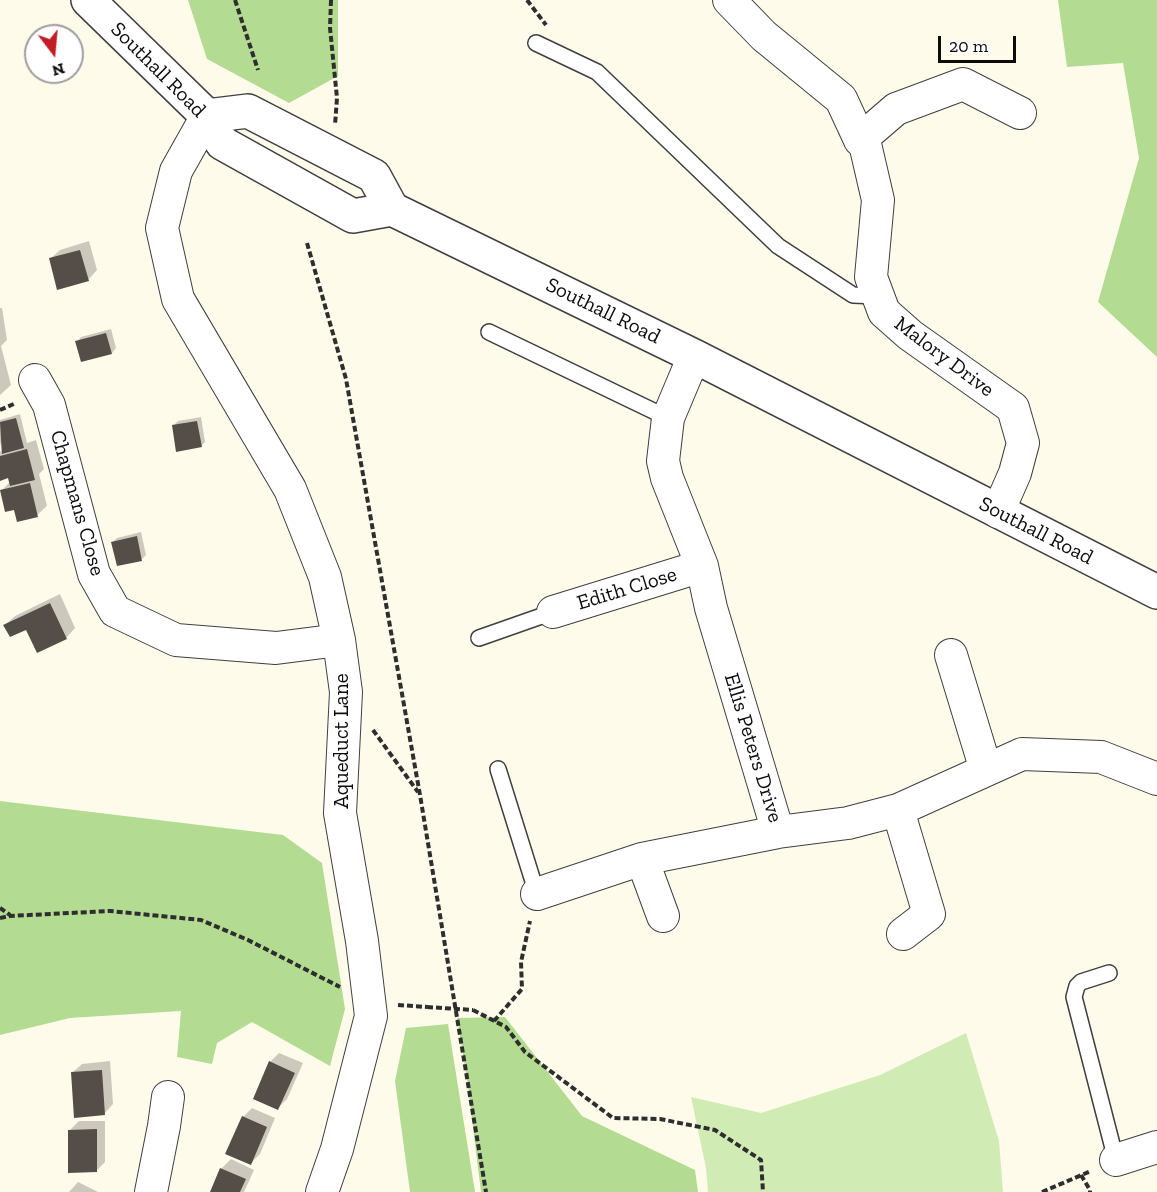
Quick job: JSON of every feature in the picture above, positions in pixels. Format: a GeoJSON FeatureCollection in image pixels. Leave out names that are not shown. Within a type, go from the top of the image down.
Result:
{"type":"FeatureCollection","features":[{"type":"Feature","properties":{"kind":"street","name":"Southall Road"},"geometry":{"type":"LineString","coordinates":[[88,0],[207,116],[222,143],[353,216],[392,209],[694,356],[1157,592]]}},
{"type":"Feature","properties":{"kind":"street","name":"Malory Drive"},"geometry":{"type":"LineString","coordinates":[[729,0],[764,36],[841,99],[860,140],[865,144],[878,200],[871,277],[884,312],[910,335],[1013,408],[1023,443],[1015,473],[998,512]]}},
{"type":"Feature","properties":{"kind":"street"},"geometry":{"type":"LineString","coordinates":[[860,140],[896,110],[963,84],[1020,113]]}},
{"type":"Feature","properties":{"kind":"street"},"geometry":{"type":"LineString","coordinates":[[207,116],[248,111],[374,176],[392,209]]}},
{"type":"Feature","properties":{"kind":"street","name":"Aqueduct Lane"},"geometry":{"type":"LineString","coordinates":[[207,116],[176,171],[162,228],[178,299],[291,489],[325,577],[339,640],[346,692],[340,813],[362,941],[371,1016],[337,1149],[322,1192]]}},
{"type":"Feature","properties":{"kind":"street","name":"Ellis Peters Drive"},"geometry":{"type":"LineString","coordinates":[[694,356],[668,418],[663,461],[667,478],[702,566],[711,608],[778,831],[848,824],[898,810],[1022,754],[1101,757],[1157,779]]}},
{"type":"Feature","properties":{"kind":"street","name":"Chapmans Close"},"geometry":{"type":"LineString","coordinates":[[35,380],[48,405],[94,574],[115,611],[176,640],[276,648],[339,640]]}},
{"type":"Feature","properties":{"kind":"street","name":"Edith Close"},"geometry":{"type":"LineString","coordinates":[[553,612],[702,566]]}},
{"type":"Feature","properties":{"kind":"street"},"geometry":{"type":"LineString","coordinates":[[951,655],[986,770]]}},
{"type":"Feature","properties":{"kind":"street"},"geometry":{"type":"LineString","coordinates":[[898,810],[928,914],[903,934]]}},
{"type":"Feature","properties":{"kind":"street"},"geometry":{"type":"LineString","coordinates":[[537,894],[642,859],[778,831]]}},
{"type":"Feature","properties":{"kind":"street"},"geometry":{"type":"LineString","coordinates":[[642,859],[663,916]]}},
{"type":"Feature","properties":{"kind":"street"},"geometry":{"type":"LineString","coordinates":[[151,1192],[168,1097]]}},
{"type":"Feature","properties":{"kind":"street"},"geometry":{"type":"LineString","coordinates":[[1116,1160],[1157,1147]]}},
{"type":"Feature","properties":{"kind":"lane"},"geometry":{"type":"LineString","coordinates":[[536,43],[597,72],[778,246],[853,296],[878,296]]}},
{"type":"Feature","properties":{"kind":"lane"},"geometry":{"type":"LineString","coordinates":[[489,332],[668,418]]}},
{"type":"Feature","properties":{"kind":"lane"},"geometry":{"type":"LineString","coordinates":[[479,638],[553,612]]}},
{"type":"Feature","properties":{"kind":"lane"},"geometry":{"type":"LineString","coordinates":[[498,769],[537,894]]}},
{"type":"Feature","properties":{"kind":"lane"},"geometry":{"type":"LineString","coordinates":[[1109,973],[1081,982],[1074,997],[1116,1160]]}},
{"type":"Feature","properties":{"kind":"path"},"geometry":{"type":"LineString","coordinates":[[235,0],[258,70]]}},
{"type":"Feature","properties":{"kind":"path"},"geometry":{"type":"LineString","coordinates":[[331,0],[330,28],[337,98],[334,132]]}},
{"type":"Feature","properties":{"kind":"path"},"geometry":{"type":"LineString","coordinates":[[307,243],[346,379],[420,795],[486,1192]]}},
{"type":"Feature","properties":{"kind":"path"},"geometry":{"type":"LineString","coordinates":[[346,692],[420,795]]}},
{"type":"Feature","properties":{"kind":"path"},"geometry":{"type":"LineString","coordinates":[[494,1021],[522,989],[521,962],[537,894]]}},
{"type":"Feature","properties":{"kind":"path"},"geometry":{"type":"LineString","coordinates":[[0,908],[10,916]]}},
{"type":"Feature","properties":{"kind":"path"},"geometry":{"type":"LineString","coordinates":[[0,918],[110,911],[201,920],[248,940],[369,1001]]}},
{"type":"Feature","properties":{"kind":"path"},"geometry":{"type":"LineString","coordinates":[[427,1007],[473,1010],[506,1027],[525,1052],[613,1118],[660,1119],[716,1130],[761,1160],[763,1192]]}},
{"type":"Feature","properties":{"kind":"path"},"geometry":{"type":"LineString","coordinates":[[1042,1192],[1116,1160]]}},
{"type":"Feature","properties":{"kind":"path"},"geometry":{"type":"LineString","coordinates":[[1081,1175],[1090,1192]]}},
{"type":"Feature","properties":{"kind":"green space"},"geometry":{"type":"Polygon","coordinates":[[[188,0],[338,0],[338,76],[289,103],[207,59],[188,0]]]}},
{"type":"Feature","properties":{"kind":"green space"},"geometry":{"type":"Polygon","coordinates":[[[1058,0],[1157,0],[1157,357],[1098,302],[1139,158],[1123,63],[1067,67],[1058,0]]]}},
{"type":"Feature","properties":{"kind":"green space"},"geometry":{"type":"Polygon","coordinates":[[[0,801],[283,835],[322,863],[345,1009],[330,1066],[252,1022],[217,1043],[212,1064],[177,1057],[181,1011],[70,1018],[0,1035],[0,801]]]}},
{"type":"Feature","properties":{"kind":"green space"},"geometry":{"type":"Polygon","coordinates":[[[505,1017],[582,1116],[695,1170],[698,1192],[481,1192],[457,1018],[505,1017]]]}},
{"type":"Feature","properties":{"kind":"green space"},"geometry":{"type":"Polygon","coordinates":[[[448,1024],[475,1192],[410,1192],[395,1081],[406,1028],[448,1024]]]}},
{"type":"Feature","properties":{"kind":"green space"},"geometry":{"type":"Polygon","coordinates":[[[966,1033],[999,1141],[1003,1192],[708,1192],[706,1168],[691,1097],[761,1113],[880,1075],[966,1033]]]}},
{"type":"Feature","properties":{"kind":"building"},"geometry":{"type":"Polygon","coordinates":[[[80,250],[89,281],[57,290],[49,258],[80,250]]]}},
{"type":"Feature","properties":{"kind":"building"},"geometry":{"type":"Polygon","coordinates":[[[106,333],[112,354],[81,362],[75,341],[106,333]]]}},
{"type":"Feature","properties":{"kind":"building"},"geometry":{"type":"Polygon","coordinates":[[[16,418],[24,448],[2,454],[0,422],[16,418]]]}},
{"type":"Feature","properties":{"kind":"building"},"geometry":{"type":"Polygon","coordinates":[[[197,421],[202,447],[176,452],[172,425],[197,421]]]}},
{"type":"Feature","properties":{"kind":"building"},"geometry":{"type":"Polygon","coordinates":[[[27,449],[35,480],[10,486],[8,478],[0,481],[0,456],[27,449]]]}},
{"type":"Feature","properties":{"kind":"building"},"geometry":{"type":"Polygon","coordinates":[[[30,483],[38,517],[17,522],[14,510],[5,512],[0,490],[30,483]]]}},
{"type":"Feature","properties":{"kind":"building"},"geometry":{"type":"Polygon","coordinates":[[[137,536],[142,561],[117,566],[111,542],[137,536]]]}},
{"type":"Feature","properties":{"kind":"building"},"geometry":{"type":"Polygon","coordinates":[[[50,603],[67,639],[37,653],[26,630],[10,637],[3,625],[50,603]]]}},
{"type":"Feature","properties":{"kind":"building"},"geometry":{"type":"Polygon","coordinates":[[[269,1061],[295,1073],[278,1110],[253,1099],[269,1061]]]}},
{"type":"Feature","properties":{"kind":"building"},"geometry":{"type":"Polygon","coordinates":[[[102,1070],[105,1115],[74,1118],[71,1072],[102,1070]]]}},
{"type":"Feature","properties":{"kind":"building"},"geometry":{"type":"Polygon","coordinates":[[[242,1116],[267,1127],[251,1165],[225,1154],[242,1116]]]}},
{"type":"Feature","properties":{"kind":"building"},"geometry":{"type":"Polygon","coordinates":[[[97,1129],[97,1172],[68,1173],[68,1130],[97,1129]]]}},
{"type":"Feature","properties":{"kind":"building"},"geometry":{"type":"Polygon","coordinates":[[[220,1168],[246,1179],[240,1192],[210,1192],[220,1168]]]}}]}
